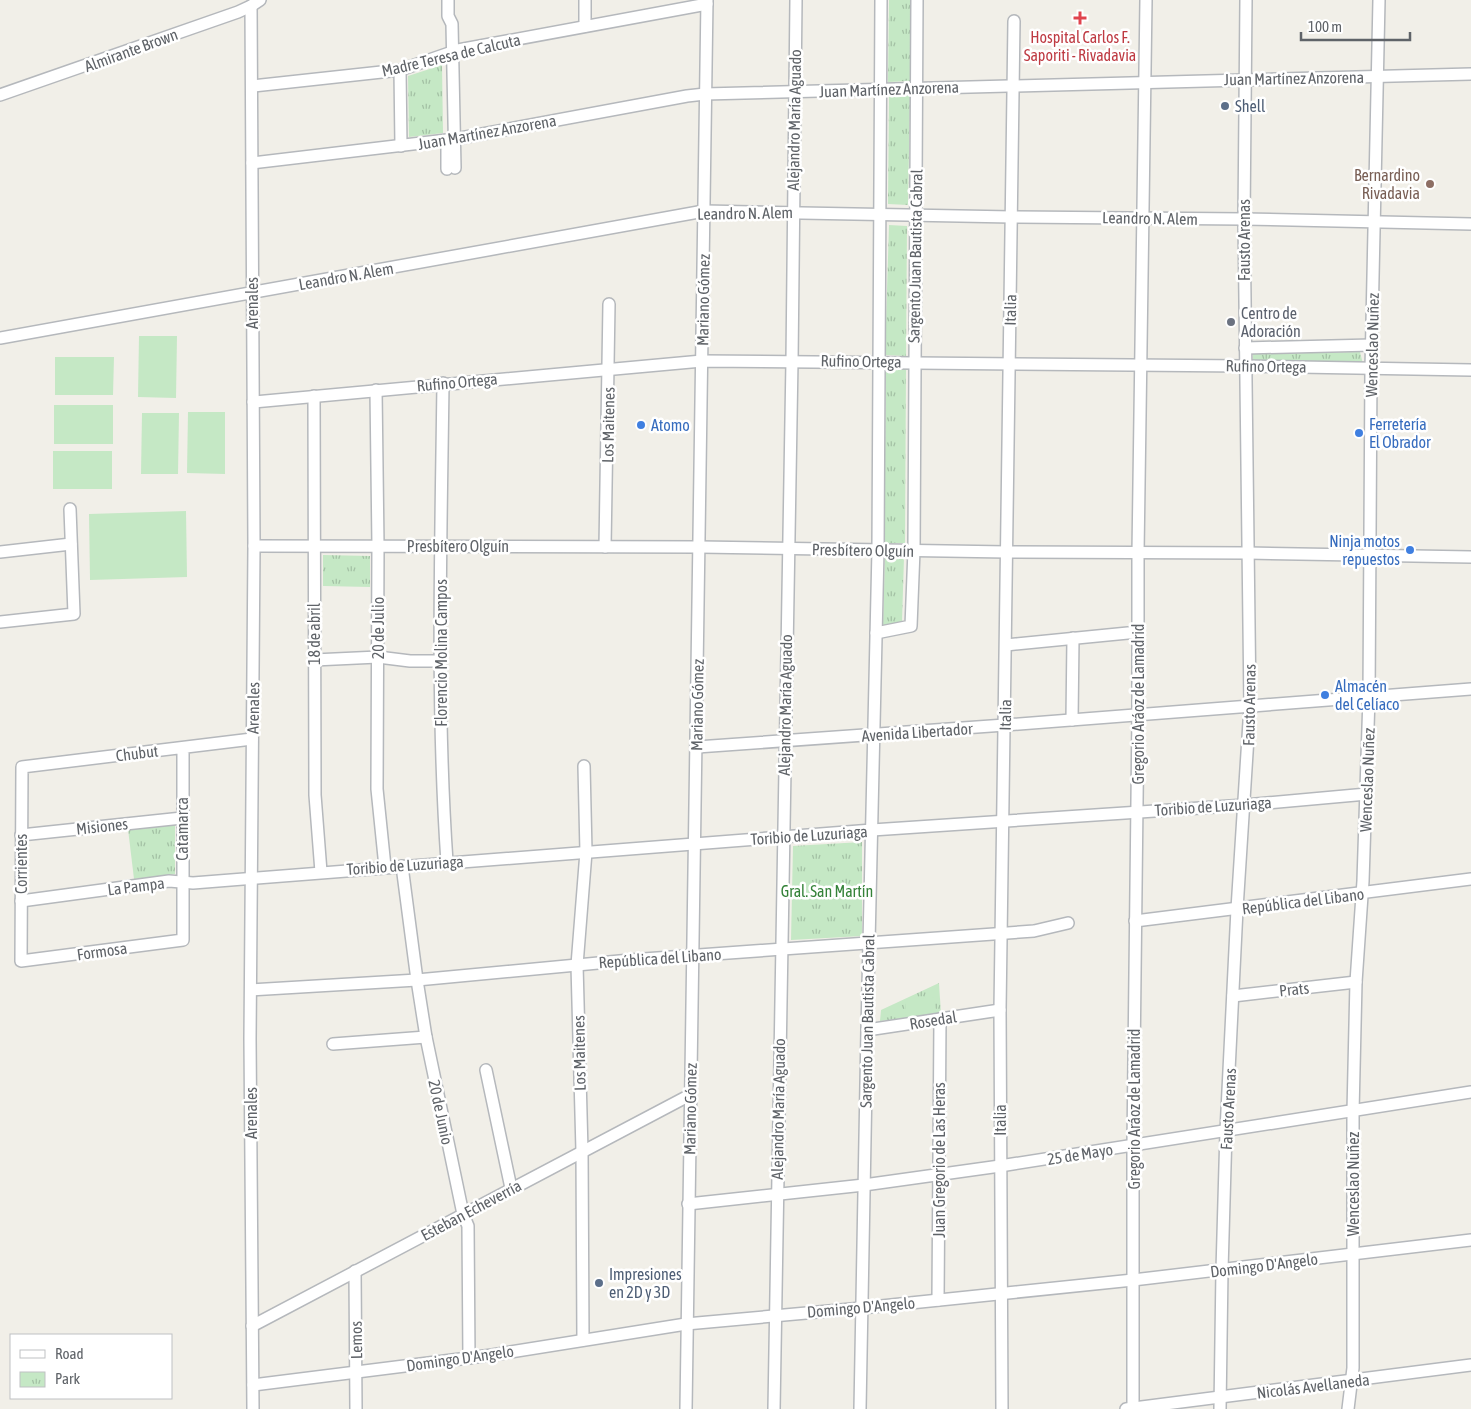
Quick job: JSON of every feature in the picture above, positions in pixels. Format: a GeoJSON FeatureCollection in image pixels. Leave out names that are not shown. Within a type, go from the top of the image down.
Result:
{"type":"FeatureCollection","features":[{"type":"Feature","properties":{"kind":"street"},"geometry":{"type":"LineString","coordinates":[[448,0],[448,16],[452,24],[449,54],[451,168]]}},
{"type":"Feature","properties":{"kind":"street"},"geometry":{"type":"LineString","coordinates":[[585,0],[586,26]]}},
{"type":"Feature","properties":{"kind":"street","name":"Alejandro María Aguado"},"geometry":{"type":"LineString","coordinates":[[774,1409],[792,361],[796,0]]}},
{"type":"Feature","properties":{"kind":"street","name":"Sargento Juan Bautista Cabral"},"geometry":{"type":"LineString","coordinates":[[860,1409],[866,1030],[878,550],[881,0]]}},
{"type":"Feature","properties":{"kind":"street","name":"Sargento Juan Bautista Cabral"},"geometry":{"type":"LineString","coordinates":[[876,633],[911,626],[914,550],[917,0]]}},
{"type":"Feature","properties":{"kind":"street","name":"Gregorio Aráoz de Lamadrid"},"geometry":{"type":"LineString","coordinates":[[1131,1409],[1140,365],[1146,0]]}},
{"type":"Feature","properties":{"kind":"street","name":"Fausto Arenas"},"geometry":{"type":"LineString","coordinates":[[1220,1403],[1226,1131],[1237,909],[1250,706],[1244,219],[1246,0]]}},
{"type":"Feature","properties":{"kind":"street","name":"Wenceslao Nuñez"},"geometry":{"type":"LineString","coordinates":[[1348,1409],[1353,1368],[1353,1112],[1356,982],[1367,794],[1371,369],[1379,0]]}},
{"type":"Feature","properties":{"kind":"street","name":"Madre Teresa de Calcuta"},"geometry":{"type":"LineString","coordinates":[[253,86],[400,70],[449,54],[707,2]]}},
{"type":"Feature","properties":{"kind":"street","name":"Mariano Gómez"},"geometry":{"type":"LineString","coordinates":[[686,1409],[707,2]]}},
{"type":"Feature","properties":{"kind":"street","name":"Arenales"},"geometry":{"type":"LineString","coordinates":[[253,1409],[251,877],[254,546],[252,163],[256,3]]}},
{"type":"Feature","properties":{"kind":"street","name":"Almirante Brown"},"geometry":{"type":"LineString","coordinates":[[0,96],[256,3]]}},
{"type":"Feature","properties":{"kind":"street","name":"Italia"},"geometry":{"type":"LineString","coordinates":[[1002,1409],[1000,1010],[1014,21]]}},
{"type":"Feature","properties":{"kind":"street"},"geometry":{"type":"LineString","coordinates":[[400,70],[401,146]]}},
{"type":"Feature","properties":{"kind":"street","name":"Juan Martínez Anzorena"},"geometry":{"type":"LineString","coordinates":[[252,163],[451,140],[705,94],[1145,81],[1471,74]]}},
{"type":"Feature","properties":{"kind":"street","name":"Leandro N. Alem"},"geometry":{"type":"LineString","coordinates":[[0,338],[704,211],[1471,224]]}},
{"type":"Feature","properties":{"kind":"street","name":"Los Maitenes"},"geometry":{"type":"LineString","coordinates":[[605,546],[609,304]]}},
{"type":"Feature","properties":{"kind":"street","name":"Rufino Ortega"},"geometry":{"type":"LineString","coordinates":[[1245,348],[1372,345]]}},
{"type":"Feature","properties":{"kind":"street","name":"Rufino Ortega"},"geometry":{"type":"LineString","coordinates":[[253,402],[702,361],[878,361],[1471,370]]}},
{"type":"Feature","properties":{"kind":"street","name":"Florencio Molina Campos"},"geometry":{"type":"LineString","coordinates":[[443,384],[441,546],[442,785],[447,862]]}},
{"type":"Feature","properties":{"kind":"street","name":"20 de Julio"},"geometry":{"type":"LineString","coordinates":[[376,390],[378,546],[377,789],[385,867]]}},
{"type":"Feature","properties":{"kind":"street","name":"18 de abril"},"geometry":{"type":"LineString","coordinates":[[314,396],[315,795],[321,872]]}},
{"type":"Feature","properties":{"kind":"street"},"geometry":{"type":"LineString","coordinates":[[0,622],[74,614],[70,509]]}},
{"type":"Feature","properties":{"kind":"street"},"geometry":{"type":"LineString","coordinates":[[0,552],[71,544]]}},
{"type":"Feature","properties":{"kind":"street","name":"Presbítero Olguín"},"geometry":{"type":"LineString","coordinates":[[254,546],[605,546],[1471,557]]}},
{"type":"Feature","properties":{"kind":"street"},"geometry":{"type":"LineString","coordinates":[[1006,645],[1138,632]]}},
{"type":"Feature","properties":{"kind":"street"},"geometry":{"type":"LineString","coordinates":[[1072,720],[1073,638]]}},
{"type":"Feature","properties":{"kind":"street"},"geometry":{"type":"LineString","coordinates":[[314,660],[378,657],[410,661],[441,660]]}},
{"type":"Feature","properties":{"kind":"street","name":"Avenida Libertador"},"geometry":{"type":"LineString","coordinates":[[697,747],[1471,689]]}},
{"type":"Feature","properties":{"kind":"street","name":"Chubut"},"geometry":{"type":"LineString","coordinates":[[22,767],[252,739]]}},
{"type":"Feature","properties":{"kind":"street","name":"Catamarca"},"geometry":{"type":"LineString","coordinates":[[183,748],[183,940]]}},
{"type":"Feature","properties":{"kind":"street","name":"Los Maitenes"},"geometry":{"type":"LineString","coordinates":[[583,1340],[582,1151],[577,965],[586,852],[584,766]]}},
{"type":"Feature","properties":{"kind":"street","name":"Corrientes"},"geometry":{"type":"LineString","coordinates":[[21,962],[22,767]]}},
{"type":"Feature","properties":{"kind":"street","name":"Toribio de Luzuriaga"},"geometry":{"type":"LineString","coordinates":[[251,877],[1367,794]]}},
{"type":"Feature","properties":{"kind":"street","name":"Misiones"},"geometry":{"type":"LineString","coordinates":[[21,835],[182,818]]}},
{"type":"Feature","properties":{"kind":"street","name":"20 de Junio"},"geometry":{"type":"LineString","coordinates":[[402,866],[416,980],[426,1037],[463,1214],[468,1226],[469,1358]]}},
{"type":"Feature","properties":{"kind":"street","name":"La Pampa"},"geometry":{"type":"LineString","coordinates":[[21,901],[169,882],[193,883],[251,877]]}},
{"type":"Feature","properties":{"kind":"street","name":"República del Libano"},"geometry":{"type":"LineString","coordinates":[[1135,921],[1471,880]]}},
{"type":"Feature","properties":{"kind":"street","name":"República del Libano"},"geometry":{"type":"LineString","coordinates":[[251,990],[416,980],[577,965],[1001,934],[1034,931],[1068,923]]}},
{"type":"Feature","properties":{"kind":"street","name":"Formosa"},"geometry":{"type":"LineString","coordinates":[[21,962],[183,940]]}},
{"type":"Feature","properties":{"kind":"street","name":"Prats"},"geometry":{"type":"LineString","coordinates":[[1233,996],[1356,982]]}},
{"type":"Feature","properties":{"kind":"street","name":"Rosedal"},"geometry":{"type":"LineString","coordinates":[[866,1030],[1000,1010]]}},
{"type":"Feature","properties":{"kind":"street","name":"Juan Gregorio de Las Heras"},"geometry":{"type":"LineString","coordinates":[[938,1300],[940,1019]]}},
{"type":"Feature","properties":{"kind":"street"},"geometry":{"type":"LineString","coordinates":[[332,1044],[426,1037]]}},
{"type":"Feature","properties":{"kind":"street"},"geometry":{"type":"LineString","coordinates":[[486,1070],[511,1188]]}},
{"type":"Feature","properties":{"kind":"street","name":"25 de Mayo"},"geometry":{"type":"LineString","coordinates":[[688,1204],[938,1175],[1353,1112],[1471,1092]]}},
{"type":"Feature","properties":{"kind":"street","name":"Esteban Echeverría"},"geometry":{"type":"LineString","coordinates":[[252,1326],[690,1095]]}},
{"type":"Feature","properties":{"kind":"street","name":"Domingo D'Angelo"},"geometry":{"type":"LineString","coordinates":[[253,1385],[469,1358],[686,1324],[1133,1280],[1471,1240]]}},
{"type":"Feature","properties":{"kind":"street","name":"Lemos"},"geometry":{"type":"LineString","coordinates":[[355,1271],[356,1409]]}},
{"type":"Feature","properties":{"kind":"street","name":"Nicolás Avellaneda"},"geometry":{"type":"LineString","coordinates":[[1131,1409],[1220,1403],[1352,1381],[1471,1365]]}},
{"type":"Feature","properties":{"kind":"green space"},"geometry":{"type":"Polygon","coordinates":[[[889,0],[910,0],[910,81],[888,82],[889,0]]]}},
{"type":"Feature","properties":{"kind":"green space"},"geometry":{"type":"Polygon","coordinates":[[[442,65],[443,133],[409,137],[408,76],[442,65]]]}},
{"type":"Feature","properties":{"kind":"green space"},"geometry":{"type":"Polygon","coordinates":[[[889,96],[910,96],[908,205],[888,204],[889,96]]]}},
{"type":"Feature","properties":{"kind":"green space"},"geometry":{"type":"Polygon","coordinates":[[[889,225],[907,226],[906,356],[885,355],[889,225]]]}},
{"type":"Feature","properties":{"kind":"green space"},"geometry":{"type":"Polygon","coordinates":[[[139,336],[177,336],[176,398],[138,397],[139,336]]]}},
{"type":"Feature","properties":{"kind":"green space"},"geometry":{"type":"Polygon","coordinates":[[[1360,352],[1364,368],[1253,365],[1253,354],[1360,352]]]}},
{"type":"Feature","properties":{"kind":"green space"},"geometry":{"type":"Polygon","coordinates":[[[55,357],[114,357],[113,395],[55,395],[55,357]]]}},
{"type":"Feature","properties":{"kind":"green space"},"geometry":{"type":"Polygon","coordinates":[[[886,368],[906,369],[905,543],[884,543],[886,368]]]}},
{"type":"Feature","properties":{"kind":"green space"},"geometry":{"type":"Polygon","coordinates":[[[54,405],[113,405],[113,444],[54,444],[54,405]]]}},
{"type":"Feature","properties":{"kind":"green space"},"geometry":{"type":"Polygon","coordinates":[[[188,412],[225,412],[225,474],[187,473],[188,412]]]}},
{"type":"Feature","properties":{"kind":"green space"},"geometry":{"type":"Polygon","coordinates":[[[142,413],[179,413],[178,474],[141,474],[142,413]]]}},
{"type":"Feature","properties":{"kind":"green space"},"geometry":{"type":"Polygon","coordinates":[[[53,451],[112,451],[112,489],[53,489],[53,451]]]}},
{"type":"Feature","properties":{"kind":"green space"},"geometry":{"type":"Polygon","coordinates":[[[186,511],[187,577],[90,580],[89,514],[186,511]]]}},
{"type":"Feature","properties":{"kind":"green space"},"geometry":{"type":"Polygon","coordinates":[[[323,555],[370,556],[370,587],[323,586],[323,555]]]}},
{"type":"Feature","properties":{"kind":"green space"},"geometry":{"type":"Polygon","coordinates":[[[885,557],[904,557],[902,622],[883,626],[885,557]]]}},
{"type":"Feature","properties":{"kind":"green space"},"geometry":{"type":"Polygon","coordinates":[[[175,824],[175,874],[134,879],[128,829],[175,824]]]}},
{"type":"Feature","properties":{"kind":"green space","name":"Gral. San Martín"},"geometry":{"type":"Polygon","coordinates":[[[862,842],[862,936],[791,940],[793,846],[862,842]]]}},
{"type":"Feature","properties":{"kind":"green space"},"geometry":{"type":"Polygon","coordinates":[[[939,983],[941,1014],[880,1021],[881,1010],[939,983]]]}},
{"type":"Feature","properties":{"kind":"green space"},"geometry":{"type":"Polygon","coordinates":[[[934,997],[936,1012],[906,1016],[905,1000],[934,997]]]}},
{"type":"Feature","properties":{"kind":"place","name":"Hospital Carlos F. Saporiti - Rivadavia"},"geometry":{"type":"Point","coordinates":[1080,18]}},
{"type":"Feature","properties":{"kind":"place","name":"Shell"},"geometry":{"type":"Point","coordinates":[1225,106]}},
{"type":"Feature","properties":{"kind":"place","name":"Bernardino Rivadavia"},"geometry":{"type":"Point","coordinates":[1430,184]}},
{"type":"Feature","properties":{"kind":"place","name":"Centro de Adoración"},"geometry":{"type":"Point","coordinates":[1231,322]}},
{"type":"Feature","properties":{"kind":"place","name":"Atomo"},"geometry":{"type":"Point","coordinates":[641,425]}},
{"type":"Feature","properties":{"kind":"place","name":"Ferretería El Obrador"},"geometry":{"type":"Point","coordinates":[1359,433]}},
{"type":"Feature","properties":{"kind":"place","name":"Ninja motos repuestos"},"geometry":{"type":"Point","coordinates":[1410,550]}},
{"type":"Feature","properties":{"kind":"place","name":"Almacén del Celíaco"},"geometry":{"type":"Point","coordinates":[1325,695]}},
{"type":"Feature","properties":{"kind":"place","name":"Impresiones en 2D y 3D"},"geometry":{"type":"Point","coordinates":[599,1283]}}]}
